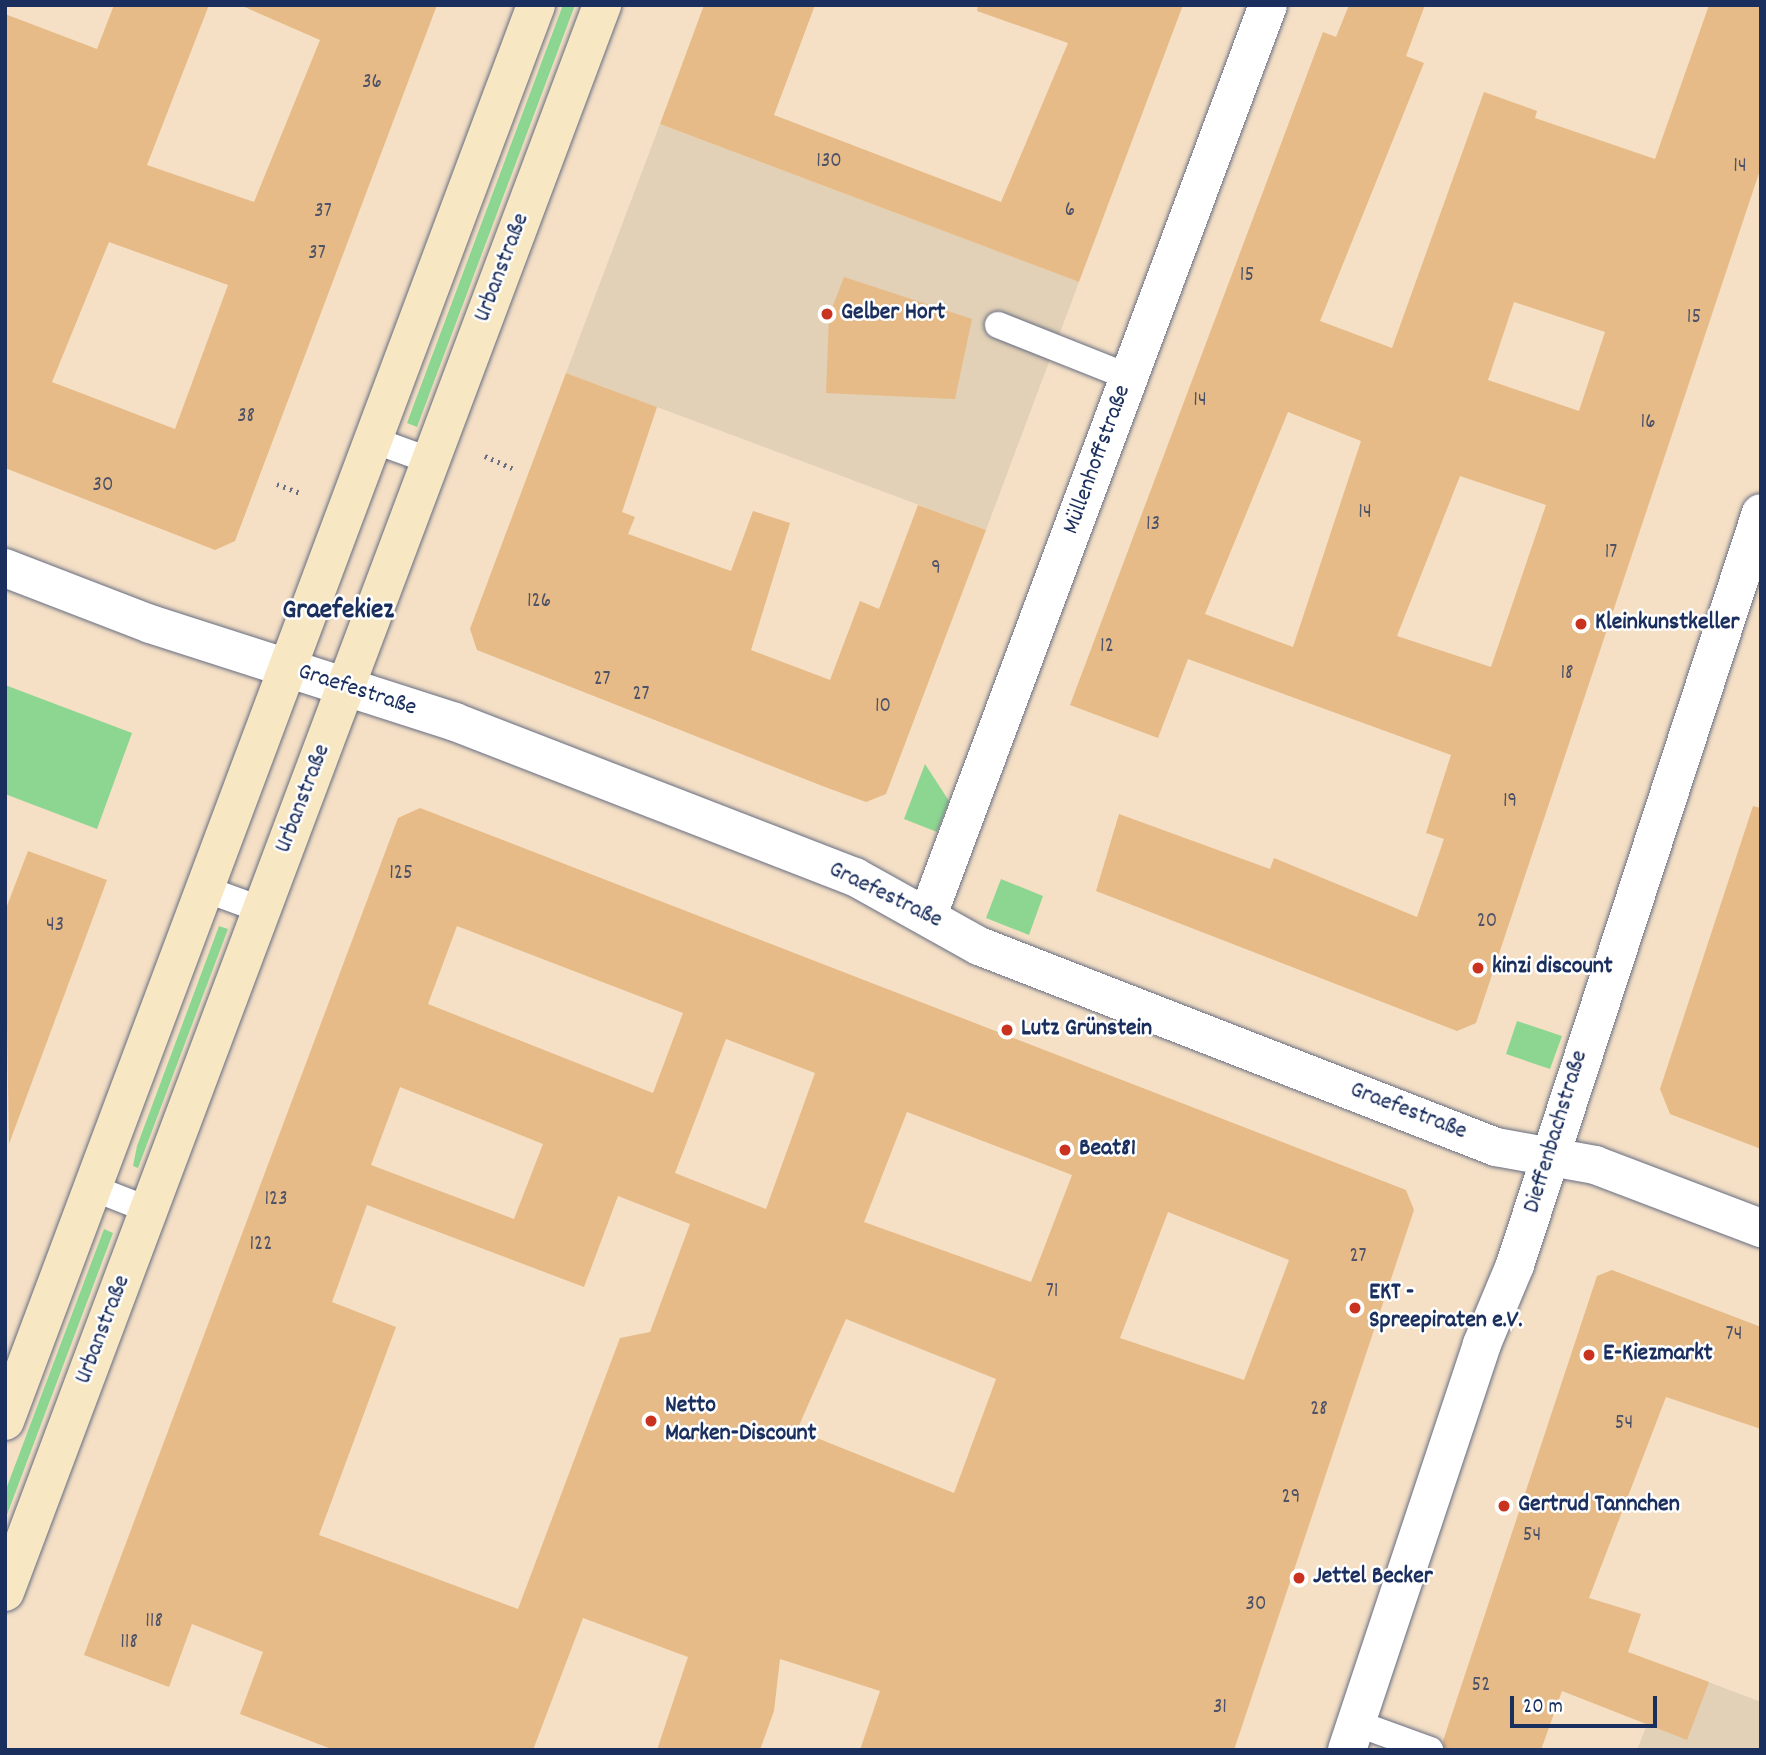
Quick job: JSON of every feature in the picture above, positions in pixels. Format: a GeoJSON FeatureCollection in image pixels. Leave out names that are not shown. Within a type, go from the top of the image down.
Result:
{"type":"FeatureCollection","features":[{"type":"Feature","properties":{"kind":"main road"},"geometry":{"type":"LineString","coordinates":[[5,1421],[536,5]]}},
{"type":"Feature","properties":{"kind":"main road","name":"Urbanstraße"},"geometry":{"type":"LineString","coordinates":[[5,1592],[602,5]]}},
{"type":"Feature","properties":{"kind":"street","name":"Müllenhoffstraße"},"geometry":{"type":"LineString","coordinates":[[928,915],[1268,5]]}},
{"type":"Feature","properties":{"kind":"street","name":"Dieffenbachstraße"},"geometry":{"type":"LineString","coordinates":[[1352,1736],[1552,1157],[1761,513]]}},
{"type":"Feature","properties":{"kind":"street","name":"Graefestraße"},"geometry":{"type":"LineString","coordinates":[[5,568],[288,669],[455,722],[855,877],[928,915],[979,946],[1496,1147],[1595,1165],[1761,1228]]}},
{"type":"Feature","properties":{"kind":"lane"},"geometry":{"type":"LineString","coordinates":[[998,325],[1129,377]]}},
{"type":"Feature","properties":{"kind":"lane"},"geometry":{"type":"LineString","coordinates":[[373,440],[430,461]]}},
{"type":"Feature","properties":{"kind":"lane"},"geometry":{"type":"LineString","coordinates":[[205,889],[262,910]]}},
{"type":"Feature","properties":{"kind":"lane"},"geometry":{"type":"LineString","coordinates":[[93,1188],[149,1210]]}},
{"type":"Feature","properties":{"kind":"lane"},"geometry":{"type":"LineString","coordinates":[[1352,1736],[1430,1750]]}},
{"type":"Feature","properties":{"kind":"path"},"geometry":{"type":"LineString","coordinates":[[485,456],[512,468]]}},
{"type":"Feature","properties":{"kind":"path"},"geometry":{"type":"LineString","coordinates":[[277,484],[301,493]]}},
{"type":"Feature","properties":{"kind":"shaded area","name":"Gelber Hort"},"geometry":{"type":"Polygon","coordinates":[[[660,124],[1079,282],[986,530],[566,373],[660,124]]]}},
{"type":"Feature","properties":{"kind":"shaded area"},"geometry":{"type":"Polygon","coordinates":[[[1669,1667],[1761,1702],[1761,1750],[1637,1750],[1669,1667]]]}},
{"type":"Feature","properties":{"kind":"green space"},"geometry":{"type":"Polygon","coordinates":[[[563,5],[575,5],[417,427],[407,423],[563,5]]]}},
{"type":"Feature","properties":{"kind":"green space"},"geometry":{"type":"Polygon","coordinates":[[[5,685],[132,733],[97,829],[5,794],[5,685]]]}},
{"type":"Feature","properties":{"kind":"green space"},"geometry":{"type":"Polygon","coordinates":[[[925,764],[949,801],[937,832],[904,819],[925,764]]]}},
{"type":"Feature","properties":{"kind":"green space"},"geometry":{"type":"Polygon","coordinates":[[[1001,879],[1043,896],[1029,935],[986,918],[1001,879]]]}},
{"type":"Feature","properties":{"kind":"green space"},"geometry":{"type":"Polygon","coordinates":[[[219,926],[228,929],[138,1168],[133,1166],[137,1146],[219,926]]]}},
{"type":"Feature","properties":{"kind":"green space"},"geometry":{"type":"Polygon","coordinates":[[[1517,1021],[1562,1036],[1550,1069],[1506,1054],[1517,1021]]]}},
{"type":"Feature","properties":{"kind":"green space"},"geometry":{"type":"Polygon","coordinates":[[[104,1229],[113,1233],[5,1520],[5,1492],[104,1229]]]}},
{"type":"Feature","properties":{"kind":"building"},"geometry":{"type":"Polygon","coordinates":[[[114,5],[209,5],[147,165],[254,202],[320,40],[240,5],[437,5],[235,541],[215,550],[5,468],[5,14],[97,49],[114,5]],[[109,242],[52,382],[175,429],[228,285],[109,242]]]}},
{"type":"Feature","properties":{"kind":"building"},"geometry":{"type":"Polygon","coordinates":[[[704,5],[815,5],[774,115],[1001,202],[1068,43],[977,11],[978,5],[1183,5],[1079,282],[660,124],[704,5]]]}},
{"type":"Feature","properties":{"kind":"building"},"geometry":{"type":"Polygon","coordinates":[[[1349,5],[1425,5],[1406,56],[1424,63],[1320,321],[1392,348],[1484,92],[1537,111],[1535,118],[1655,159],[1709,5],[1761,5],[1761,167],[1476,1023],[1457,1031],[1096,891],[1119,814],[1270,869],[1274,858],[1417,917],[1444,839],[1426,833],[1451,755],[1188,659],[1158,738],[1070,705],[1323,32],[1336,37],[1349,5]],[[1514,302],[1488,380],[1579,411],[1605,332],[1514,302]],[[1288,412],[1205,614],[1293,647],[1361,441],[1288,412]],[[1460,476],[1397,636],[1491,667],[1546,505],[1460,476]]]}},
{"type":"Feature","properties":{"kind":"building"},"geometry":{"type":"Polygon","coordinates":[[[844,277],[972,319],[955,399],[826,393],[829,316],[844,277]]]}},
{"type":"Feature","properties":{"kind":"building"},"geometry":{"type":"Polygon","coordinates":[[[566,373],[657,407],[622,512],[635,517],[628,534],[731,571],[753,511],[790,523],[751,650],[830,680],[860,601],[879,609],[918,505],[986,530],[886,794],[866,802],[477,650],[470,629],[566,373]]]}},
{"type":"Feature","properties":{"kind":"building"},"geometry":{"type":"Polygon","coordinates":[[[1753,806],[1761,808],[1761,1149],[1670,1114],[1660,1089],[1753,806]]]}},
{"type":"Feature","properties":{"kind":"building"},"geometry":{"type":"Polygon","coordinates":[[[420,808],[1406,1190],[1414,1210],[1234,1750],[860,1750],[880,1691],[780,1659],[774,1711],[760,1750],[657,1750],[688,1657],[583,1618],[533,1750],[334,1750],[240,1714],[263,1652],[192,1624],[169,1687],[84,1655],[398,818],[420,808]],[[457,926],[428,1004],[653,1093],[683,1013],[457,926]],[[726,1039],[675,1173],[766,1209],[815,1073],[726,1039]],[[400,1087],[371,1165],[514,1219],[543,1144],[400,1087]],[[907,1112],[864,1222],[1031,1282],[1072,1175],[907,1112]],[[618,1196],[584,1287],[367,1205],[332,1302],[396,1327],[319,1535],[518,1609],[620,1338],[650,1332],[690,1224],[618,1196]],[[1168,1212],[1120,1338],[1244,1380],[1289,1260],[1168,1212]],[[846,1319],[797,1430],[954,1493],[996,1379],[846,1319]]]}},
{"type":"Feature","properties":{"kind":"building"},"geometry":{"type":"Polygon","coordinates":[[[28,851],[107,880],[9,1144],[5,911],[28,851]]]}},
{"type":"Feature","properties":{"kind":"building"},"geometry":{"type":"Polygon","coordinates":[[[1612,1270],[1761,1327],[1761,1429],[1666,1397],[1589,1598],[1641,1614],[1628,1652],[1709,1682],[1687,1740],[1562,1691],[1541,1750],[1445,1750],[1443,1741],[1597,1276],[1612,1270]]]}},
{"type":"Feature","properties":{"kind":"place","name":"Gelber Hort"},"geometry":{"type":"Point","coordinates":[827,314]}},
{"type":"Feature","properties":{"kind":"place","name":"Kleinkunstkeller"},"geometry":{"type":"Point","coordinates":[1581,624]}},
{"type":"Feature","properties":{"kind":"place","name":"kinzi discount"},"geometry":{"type":"Point","coordinates":[1478,968]}},
{"type":"Feature","properties":{"kind":"place","name":"Lutz Grünstein"},"geometry":{"type":"Point","coordinates":[1007,1030]}},
{"type":"Feature","properties":{"kind":"place","name":"Beat81"},"geometry":{"type":"Point","coordinates":[1065,1150]}},
{"type":"Feature","properties":{"kind":"place","name":"EKT - Spreepiraten e.V."},"geometry":{"type":"Point","coordinates":[1355,1308]}},
{"type":"Feature","properties":{"kind":"place","name":"E-Kiezmarkt"},"geometry":{"type":"Point","coordinates":[1589,1355]}},
{"type":"Feature","properties":{"kind":"place","name":"Netto Marken-Discount"},"geometry":{"type":"Point","coordinates":[651,1421]}},
{"type":"Feature","properties":{"kind":"place","name":"Gertrud Tannchen"},"geometry":{"type":"Point","coordinates":[1504,1506]}},
{"type":"Feature","properties":{"kind":"place","name":"Jettel Becker"},"geometry":{"type":"Point","coordinates":[1299,1578]}},
{"type":"Feature","properties":{"kind":"district","name":"Graefekiez"},"geometry":{"type":"Point","coordinates":[338,612]}}]}
